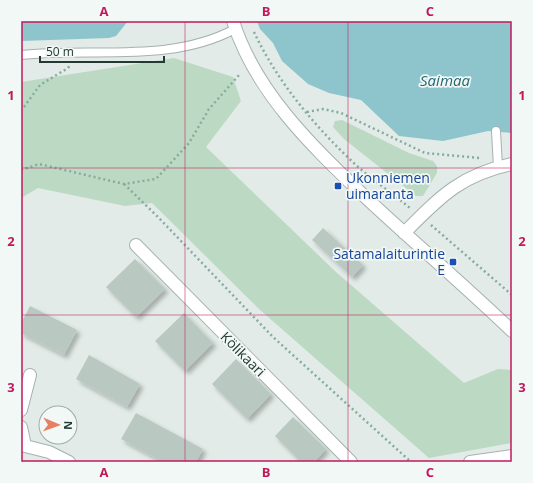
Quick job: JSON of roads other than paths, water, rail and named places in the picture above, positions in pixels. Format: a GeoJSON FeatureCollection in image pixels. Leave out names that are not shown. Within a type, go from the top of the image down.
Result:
{"type":"FeatureCollection","features":[{"type":"Feature","properties":{"kind":"street"},"geometry":{"type":"LineString","coordinates":[[234,25],[253,67],[268,90],[290,118],[334,167],[404,233],[474,294],[512,331]]}},
{"type":"Feature","properties":{"kind":"street"},"geometry":{"type":"LineString","coordinates":[[404,233],[441,196],[497,161],[512,164]]}},
{"type":"Feature","properties":{"kind":"street","name":"Kölikaari"},"geometry":{"type":"LineString","coordinates":[[136,245],[351,462]]}},
{"type":"Feature","properties":{"kind":"street"},"geometry":{"type":"LineString","coordinates":[[21,410],[30,376]]}},
{"type":"Feature","properties":{"kind":"street"},"geometry":{"type":"LineString","coordinates":[[21,427],[23,447],[49,452],[69,462]]}},
{"type":"Feature","properties":{"kind":"street"},"geometry":{"type":"LineString","coordinates":[[470,462],[512,456]]}},
{"type":"Feature","properties":{"kind":"lane"},"geometry":{"type":"LineString","coordinates":[[21,55],[79,52],[113,53],[181,48],[221,36],[234,25]]}},
{"type":"Feature","properties":{"kind":"lane"},"geometry":{"type":"LineString","coordinates":[[496,131],[497,161]]}},
{"type":"Feature","properties":{"kind":"water"},"geometry":{"type":"Polygon","coordinates":[[[21,21],[128,21],[116,36],[109,38],[21,41],[21,21]]]}},
{"type":"Feature","properties":{"kind":"water","name":"Saimaa"},"geometry":{"type":"Polygon","coordinates":[[[257,21],[512,21],[512,133],[488,131],[443,141],[399,136],[361,100],[329,93],[308,84],[282,61],[273,43],[260,29],[257,21]]]}},
{"type":"Feature","properties":{"kind":"place","name":"Ukonniemen uimaranta"},"geometry":{"type":"Point","coordinates":[338,186]}},
{"type":"Feature","properties":{"kind":"place","name":"Satamalaiturintie E"},"geometry":{"type":"Point","coordinates":[453,262]}}]}
